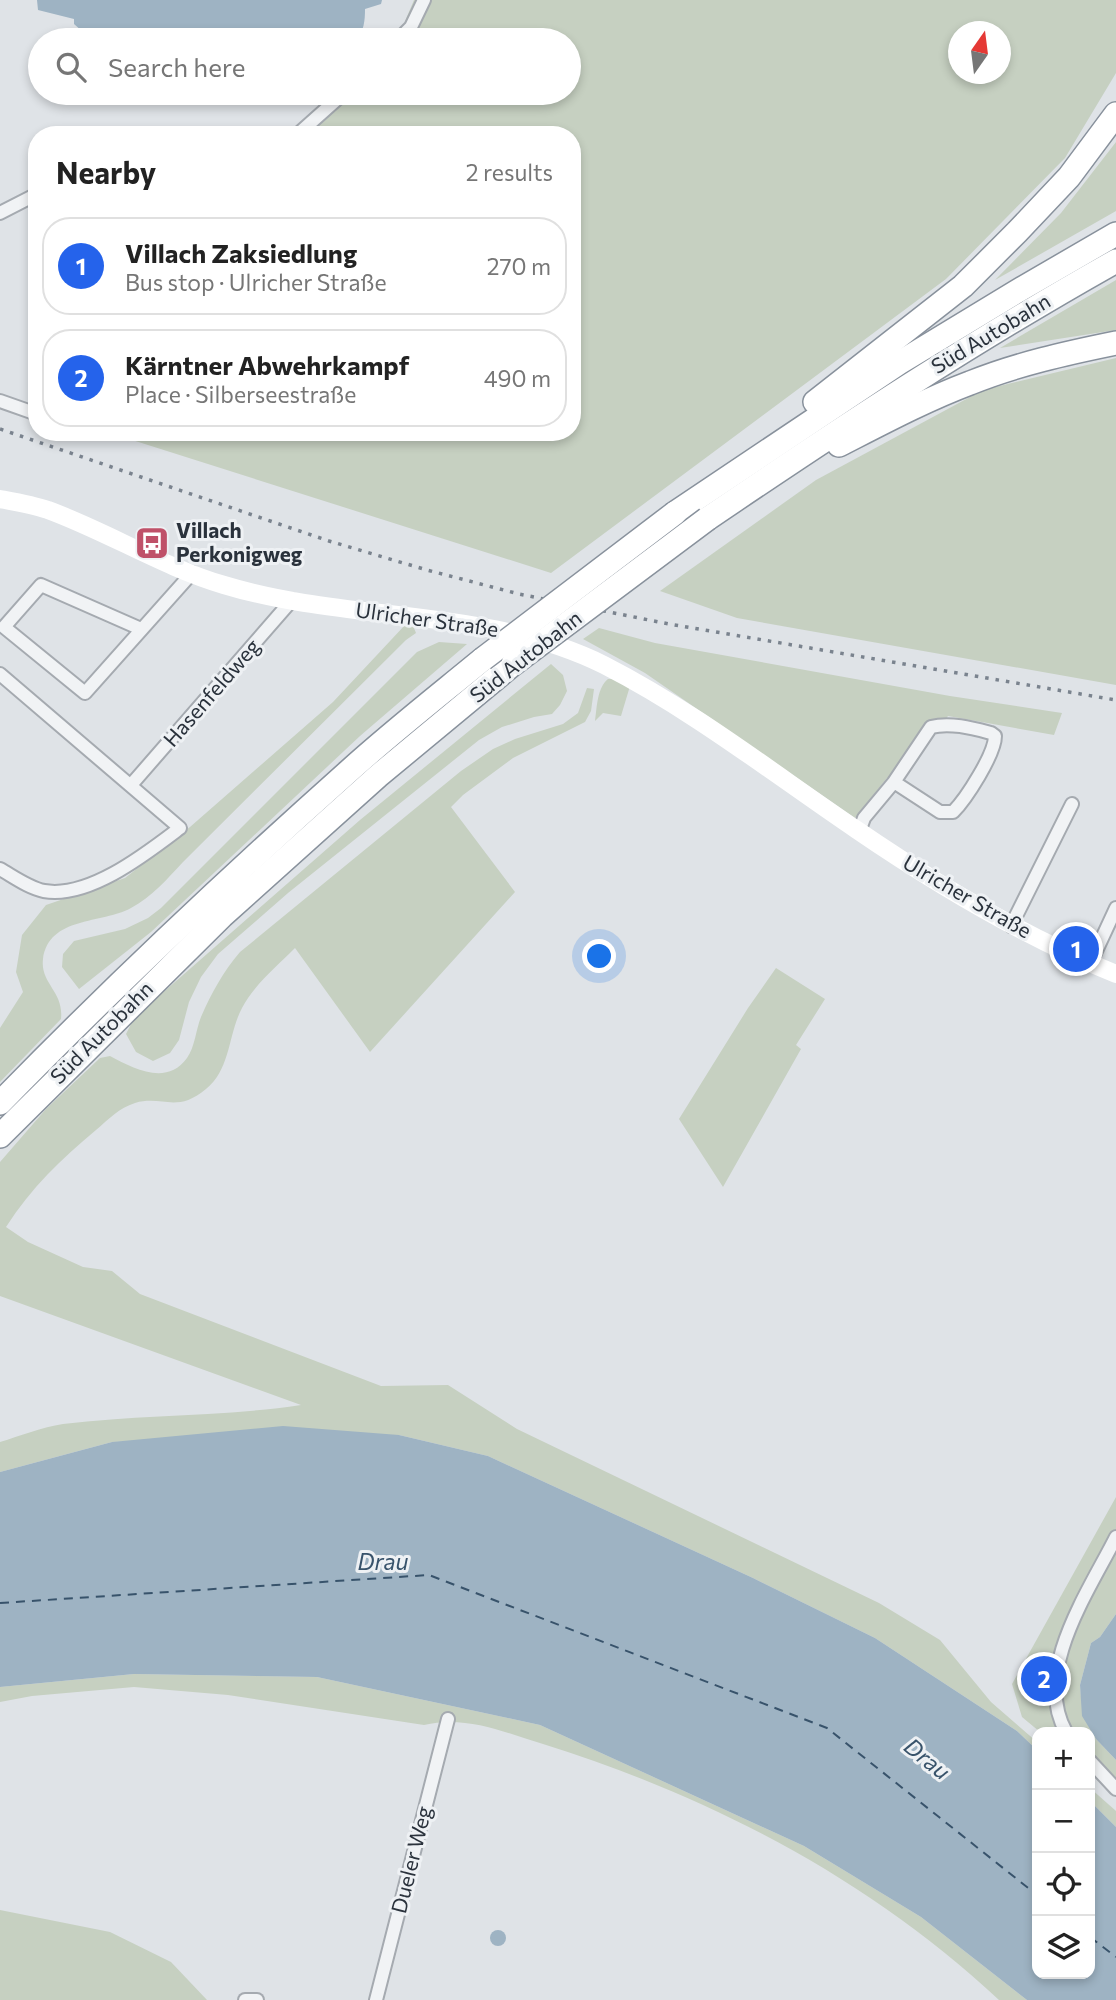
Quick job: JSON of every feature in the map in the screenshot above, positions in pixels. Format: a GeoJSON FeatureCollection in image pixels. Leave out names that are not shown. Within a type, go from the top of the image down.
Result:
{"type":"FeatureCollection","features":[{"type":"Feature","properties":{"kind":"highway"},"geometry":{"type":"LineString","coordinates":[[763,452],[788,422],[963,286],[1069,177],[1116,114]]}},
{"type":"Feature","properties":{"kind":"highway","name":"Süd Autobahn"},"geometry":{"type":"LineString","coordinates":[[0,1103],[88,1013],[208,898],[351,769],[483,659],[674,513],[763,452],[898,363],[1116,234]]}},
{"type":"Feature","properties":{"kind":"highway","name":"Süd Autobahn"},"geometry":{"type":"LineString","coordinates":[[0,1136],[222,916],[378,776],[513,664],[707,519],[876,405],[1023,313],[1116,261]]}},
{"type":"Feature","properties":{"kind":"highway"},"geometry":{"type":"LineString","coordinates":[[790,463],[835,447],[971,382],[1057,355],[1116,344]]}},
{"type":"Feature","properties":{"kind":"street"},"geometry":{"type":"LineString","coordinates":[[410,28],[424,0]]}},
{"type":"Feature","properties":{"kind":"street"},"geometry":{"type":"LineString","coordinates":[[307,126],[331,105]]}},
{"type":"Feature","properties":{"kind":"street"},"geometry":{"type":"LineString","coordinates":[[0,213],[28,199]]}},
{"type":"Feature","properties":{"kind":"street"},"geometry":{"type":"LineString","coordinates":[[0,401],[28,411]]}},
{"type":"Feature","properties":{"kind":"street","name":"Ulricher Straße"},"geometry":{"type":"LineString","coordinates":[[0,499],[46,510],[224,585],[292,600],[511,632],[601,664],[665,699],[712,729],[859,832],[1011,926],[1116,974]]}},
{"type":"Feature","properties":{"kind":"street"},"geometry":{"type":"LineString","coordinates":[[141,629],[41,585],[4,627],[85,693],[192,573]]}},
{"type":"Feature","properties":{"kind":"street","name":"Hasenfeldweg"},"geometry":{"type":"LineString","coordinates":[[131,785],[292,600]]}},
{"type":"Feature","properties":{"kind":"street"},"geometry":{"type":"LineString","coordinates":[[0,674],[180,828],[138,860],[115,873],[92,884],[60,892],[44,891],[0,869]]}},
{"type":"Feature","properties":{"kind":"street"},"geometry":{"type":"LineString","coordinates":[[859,832],[864,818],[894,782],[931,727],[939,725],[971,729],[995,736],[994,745],[982,768],[953,812],[940,812],[894,782]]}},
{"type":"Feature","properties":{"kind":"street"},"geometry":{"type":"LineString","coordinates":[[1011,926],[1072,804]]}},
{"type":"Feature","properties":{"kind":"street"},"geometry":{"type":"LineString","coordinates":[[1090,964],[1116,908]]}},
{"type":"Feature","properties":{"kind":"street"},"geometry":{"type":"LineString","coordinates":[[1064,1727],[1055,1704],[1055,1681],[1059,1661],[1072,1625],[1116,1537]]}},
{"type":"Feature","properties":{"kind":"street","name":"Dueler Weg"},"geometry":{"type":"LineString","coordinates":[[376,2000],[448,1719]]}},
{"type":"Feature","properties":{"kind":"street"},"geometry":{"type":"LineString","coordinates":[[1095,1766],[1116,1789]]}},
{"type":"Feature","properties":{"kind":"street"},"geometry":{"type":"LineString","coordinates":[[245,2000],[257,2000]]}},
{"type":"Feature","properties":{"kind":"green space"},"geometry":{"type":"Polygon","coordinates":[[[414,0],[1116,0],[1116,73],[1065,158],[946,279],[551,573],[135,441],[581,441],[581,126],[319,126],[341,105],[581,105],[581,28],[402,28],[414,0]]]}},
{"type":"Feature","properties":{"kind":"green space"},"geometry":{"type":"Polygon","coordinates":[[[1116,142],[1116,211],[995,280],[1061,213],[1116,142]]]}},
{"type":"Feature","properties":{"kind":"green space"},"geometry":{"type":"Polygon","coordinates":[[[1116,280],[1116,330],[1000,348],[1116,280]]]}},
{"type":"Feature","properties":{"kind":"green space"},"geometry":{"type":"Polygon","coordinates":[[[1116,358],[1116,685],[737,618],[660,591],[816,480],[983,390],[1116,358]]]}},
{"type":"Feature","properties":{"kind":"green space"},"geometry":{"type":"Polygon","coordinates":[[[412,623],[416,633],[152,893],[131,908],[78,923],[55,935],[47,945],[43,968],[59,1001],[61,1019],[0,1082],[0,1028],[23,992],[16,972],[22,935],[46,905],[125,878],[190,827],[333,702],[405,625],[412,623]]]}},
{"type":"Feature","properties":{"kind":"green space"},"geometry":{"type":"Polygon","coordinates":[[[599,628],[655,643],[950,696],[1062,713],[1054,735],[948,716],[900,781],[887,778],[855,818],[645,673],[583,639],[599,628]]]}},
{"type":"Feature","properties":{"kind":"green space"},"geometry":{"type":"Polygon","coordinates":[[[439,642],[467,644],[360,736],[151,932],[79,989],[62,967],[63,954],[74,941],[125,929],[161,908],[417,652],[439,642]]]}},
{"type":"Feature","properties":{"kind":"green space"},"geometry":{"type":"Polygon","coordinates":[[[551,664],[563,675],[567,691],[552,714],[502,727],[479,740],[288,893],[218,954],[201,977],[189,1002],[179,1040],[170,1053],[153,1061],[136,1052],[126,1034],[143,1010],[360,820],[551,664]]]}},
{"type":"Feature","properties":{"kind":"green space"},"geometry":{"type":"Polygon","coordinates":[[[608,679],[618,679],[630,686],[621,716],[603,713],[595,721],[600,693],[608,679]]]}},
{"type":"Feature","properties":{"kind":"green space"},"geometry":{"type":"Polygon","coordinates":[[[587,688],[594,689],[591,711],[585,722],[513,758],[451,807],[515,892],[370,1052],[295,948],[266,976],[247,1000],[237,1018],[220,1072],[206,1089],[186,1101],[145,1101],[119,1111],[47,1175],[6,1227],[28,1242],[83,1267],[112,1271],[140,1294],[381,1386],[448,1385],[517,1429],[879,1603],[940,1640],[991,1702],[1032,1738],[1032,1745],[1017,1731],[875,1638],[753,1578],[488,1456],[399,1435],[112,1442],[0,1472],[0,1442],[55,1425],[122,1418],[242,1412],[301,1405],[0,1296],[0,1162],[46,1109],[100,1058],[110,1056],[129,1066],[150,1072],[170,1071],[179,1066],[190,1054],[201,1017],[214,991],[240,952],[461,771],[493,749],[563,724],[578,713],[587,688]]]}},
{"type":"Feature","properties":{"kind":"green space"},"geometry":{"type":"Polygon","coordinates":[[[776,968],[825,999],[796,1045],[801,1049],[723,1187],[679,1119],[776,968]]]}},
{"type":"Feature","properties":{"kind":"green space"},"geometry":{"type":"Polygon","coordinates":[[[1116,1497],[1116,1614],[1100,1637],[1091,1643],[1080,1685],[1081,1697],[1092,1727],[1034,1727],[1022,1717],[1012,1684],[1116,1497]]]}},
{"type":"Feature","properties":{"kind":"green space"},"geometry":{"type":"Polygon","coordinates":[[[134,1674],[317,1677],[540,1725],[804,1846],[921,1917],[1027,2000],[999,2000],[950,1957],[897,1917],[786,1846],[667,1789],[605,1765],[499,1730],[454,1722],[424,1725],[228,1695],[134,1687],[32,1696],[0,1702],[0,1687],[134,1674]]]}},
{"type":"Feature","properties":{"kind":"green space"},"geometry":{"type":"Polygon","coordinates":[[[1095,1736],[1116,1760],[1116,1794],[1095,1777],[1095,1736]]]}},
{"type":"Feature","properties":{"kind":"green space"},"geometry":{"type":"Polygon","coordinates":[[[1095,1792],[1116,1811],[1116,1827],[1095,1806],[1095,1792]]]}},
{"type":"Feature","properties":{"kind":"green space"},"geometry":{"type":"Polygon","coordinates":[[[0,1910],[110,1932],[171,1962],[207,2000],[0,2000],[0,1910]]]}},
{"type":"Feature","properties":{"kind":"water"},"geometry":{"type":"Polygon","coordinates":[[[37,0],[382,0],[381,4],[365,9],[362,28],[78,28],[74,24],[74,19],[38,10],[37,0]]]}},
{"type":"Feature","properties":{"kind":"water","name":"Drau"},"geometry":{"type":"Polygon","coordinates":[[[283,1426],[399,1435],[488,1456],[753,1578],[875,1638],[1017,1731],[1032,1745],[1032,1979],[1095,1979],[1095,1806],[1116,1827],[1116,2000],[1027,2000],[921,1917],[804,1846],[540,1725],[317,1677],[134,1674],[0,1687],[0,1472],[112,1442],[283,1426]]]}},
{"type":"Feature","properties":{"kind":"water"},"geometry":{"type":"Polygon","coordinates":[[[1116,1614],[1116,1760],[1096,1739],[1095,1727],[1089,1727],[1082,1716],[1080,1685],[1091,1643],[1100,1637],[1116,1614]]]}},
{"type":"Feature","properties":{"kind":"water"},"geometry":{"type":"Polygon","coordinates":[[[495,1930],[501,1930],[506,1938],[504,1944],[495,1946],[490,1941],[490,1935],[495,1930]]]}},
{"type":"Feature","properties":{"kind":"ferry route"},"geometry":{"type":"LineString","coordinates":[[0,1603],[429,1575],[827,1728],[1032,1891]]}},
{"type":"Feature","properties":{"kind":"ferry route"},"geometry":{"type":"LineString","coordinates":[[1095,1941],[1116,1957]]}},
{"type":"Feature","properties":{"kind":"railway"},"geometry":{"type":"LineString","coordinates":[[0,429],[28,439]]}},
{"type":"Feature","properties":{"kind":"railway"},"geometry":{"type":"LineString","coordinates":[[35,441],[329,541],[519,594],[669,624],[1116,700]]}},
{"type":"Feature","properties":{"kind":"place","name":"Villach Perkonigweg"},"geometry":{"type":"Point","coordinates":[152,543]}},
{"type":"Feature","properties":{"kind":"place","name":"Villach Zaksiedlung"},"geometry":{"type":"Point","coordinates":[1076,949]}},
{"type":"Feature","properties":{"kind":"place","name":"Kärntner Abwehrkampf"},"geometry":{"type":"Point","coordinates":[1044,1679]}}]}
